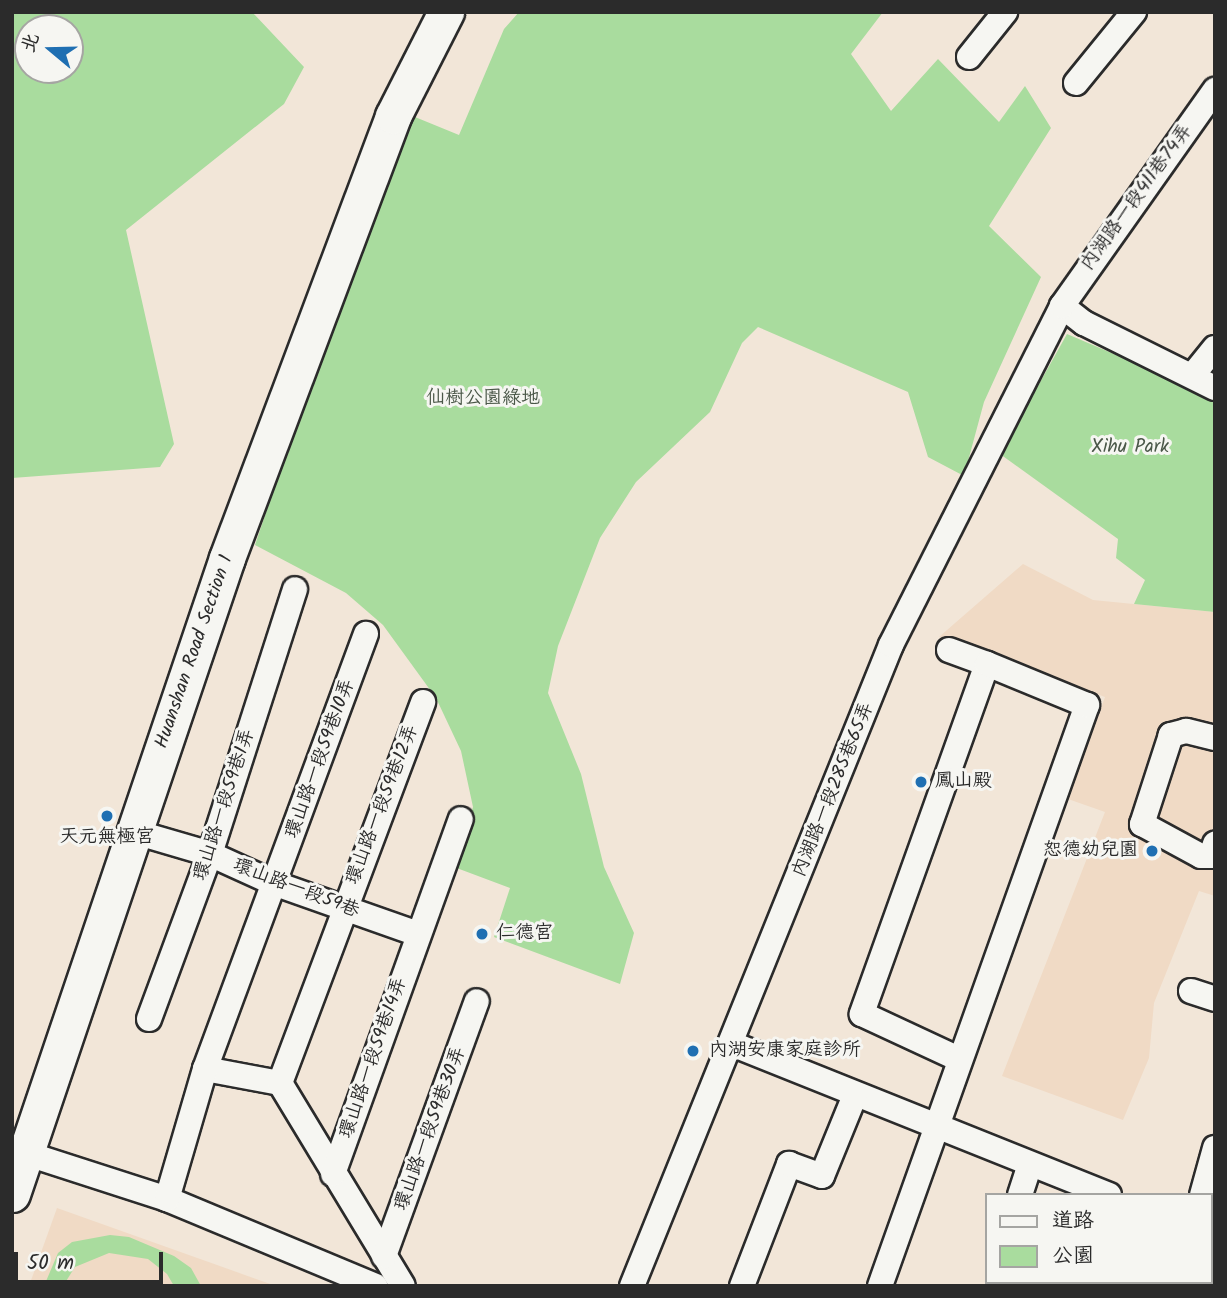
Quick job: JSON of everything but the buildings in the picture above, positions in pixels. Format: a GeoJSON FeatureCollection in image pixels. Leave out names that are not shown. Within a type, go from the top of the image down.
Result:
{"type":"FeatureCollection","features":[{"type":"Feature","properties":{"kind":"street","name":"Huanshan Road Section 1"},"geometry":{"type":"LineString","coordinates":[[12,1194],[227,558],[393,116],[446,12]]}},
{"type":"Feature","properties":{"kind":"street"},"geometry":{"type":"LineString","coordinates":[[969,57],[1005,12]]}},
{"type":"Feature","properties":{"kind":"street"},"geometry":{"type":"LineString","coordinates":[[1076,83],[1134,12]]}},
{"type":"Feature","properties":{"kind":"street","name":"內湖路一段411巷74弄"},"geometry":{"type":"LineString","coordinates":[[1062,306],[1215,90]]}},
{"type":"Feature","properties":{"kind":"street"},"geometry":{"type":"LineString","coordinates":[[1062,306],[1084,323],[1215,388]]}},
{"type":"Feature","properties":{"kind":"street","name":"內湖路一段285巷65弄"},"geometry":{"type":"LineString","coordinates":[[632,1286],[891,645],[1062,306]]}},
{"type":"Feature","properties":{"kind":"street"},"geometry":{"type":"LineString","coordinates":[[1192,376],[1215,348]]}},
{"type":"Feature","properties":{"kind":"street","name":"環山路一段59巷1弄"},"geometry":{"type":"LineString","coordinates":[[149,1019],[210,854],[295,589]]}},
{"type":"Feature","properties":{"kind":"street","name":"環山路一段59巷10弄"},"geometry":{"type":"LineString","coordinates":[[167,1199],[205,1069],[276,884],[366,634]]}},
{"type":"Feature","properties":{"kind":"street"},"geometry":{"type":"LineString","coordinates":[[880,1286],[1087,705],[949,650]]}},
{"type":"Feature","properties":{"kind":"street"},"geometry":{"type":"LineString","coordinates":[[959,1059],[862,1014],[986,664]]}},
{"type":"Feature","properties":{"kind":"street","name":"環山路一段59巷12弄"},"geometry":{"type":"LineString","coordinates":[[280,1083],[423,702]]}},
{"type":"Feature","properties":{"kind":"street"},"geometry":{"type":"LineString","coordinates":[[1215,738],[1186,731],[1171,735],[1142,824],[1200,856],[1211,856],[1215,844]]}},
{"type":"Feature","properties":{"kind":"street","name":"環山路一段59巷14弄"},"geometry":{"type":"LineString","coordinates":[[333,1174],[461,819]]}},
{"type":"Feature","properties":{"kind":"street","name":"環山路一段59巷"},"geometry":{"type":"LineString","coordinates":[[135,831],[210,854],[276,884],[418,934]]}},
{"type":"Feature","properties":{"kind":"street"},"geometry":{"type":"LineString","coordinates":[[1191,991],[1215,999]]}},
{"type":"Feature","properties":{"kind":"street","name":"環山路一段59巷30弄"},"geometry":{"type":"LineString","coordinates":[[384,1256],[477,1001]]}},
{"type":"Feature","properties":{"kind":"street"},"geometry":{"type":"LineString","coordinates":[[732,1044],[1098,1193]]}},
{"type":"Feature","properties":{"kind":"street"},"geometry":{"type":"LineString","coordinates":[[205,1069],[280,1083],[403,1286]]}},
{"type":"Feature","properties":{"kind":"street"},"geometry":{"type":"LineString","coordinates":[[742,1286],[789,1164],[822,1176],[855,1095]]}},
{"type":"Feature","properties":{"kind":"street"},"geometry":{"type":"LineString","coordinates":[[1203,1193],[1215,1148]]}},
{"type":"Feature","properties":{"kind":"street"},"geometry":{"type":"LineString","coordinates":[[25,1153],[167,1199],[376,1286]]}},
{"type":"Feature","properties":{"kind":"street"},"geometry":{"type":"LineString","coordinates":[[1021,1193],[1030,1165]]}},
{"type":"Feature","properties":{"kind":"shaded area","name":"恕德幼兒園"},"geometry":{"type":"Polygon","coordinates":[[[1023,564],[1093,600],[1215,612],[1215,896],[1199,891],[1154,1003],[1149,1058],[1123,1120],[1002,1076],[1105,812],[1068,799],[1105,697],[939,637],[1023,564]]]}},
{"type":"Feature","properties":{"kind":"shaded area"},"geometry":{"type":"Polygon","coordinates":[[[57,1208],[276,1286],[29,1286],[57,1208]]]}},
{"type":"Feature","properties":{"kind":"green space"},"geometry":{"type":"Polygon","coordinates":[[[12,12],[252,12],[304,67],[284,104],[126,230],[174,444],[160,467],[12,478],[12,12]]]}},
{"type":"Feature","properties":{"kind":"green space","name":"仙樹公園綠地"},"geometry":{"type":"Polygon","coordinates":[[[519,12],[883,12],[851,54],[891,111],[938,59],[999,122],[1025,86],[1051,128],[989,226],[1041,277],[984,402],[964,476],[928,457],[908,392],[758,327],[742,343],[710,412],[636,482],[600,538],[558,646],[548,693],[581,774],[604,867],[634,933],[620,984],[494,937],[510,888],[454,867],[473,807],[461,751],[436,698],[383,625],[346,593],[255,545],[388,151],[415,117],[459,135],[504,29],[519,12]]]}},
{"type":"Feature","properties":{"kind":"green space","name":"Xihu Park"},"geometry":{"type":"Polygon","coordinates":[[[1067,334],[1215,397],[1215,612],[1134,604],[1145,580],[1116,558],[1118,539],[1000,454],[1067,334]]]}},
{"type":"Feature","properties":{"kind":"green space"},"geometry":{"type":"Polygon","coordinates":[[[110,1235],[129,1237],[174,1256],[191,1268],[201,1286],[174,1286],[167,1274],[148,1259],[109,1253],[75,1267],[63,1286],[44,1286],[58,1253],[72,1242],[110,1235]]]}},
{"type":"Feature","properties":{"kind":"place","name":"鳳山殿"},"geometry":{"type":"Point","coordinates":[921,782]}},
{"type":"Feature","properties":{"kind":"place","name":"天元無極宮"},"geometry":{"type":"Point","coordinates":[107,816]}},
{"type":"Feature","properties":{"kind":"place","name":"恕德幼兒園"},"geometry":{"type":"Point","coordinates":[1152,851]}},
{"type":"Feature","properties":{"kind":"place","name":"仁德宮"},"geometry":{"type":"Point","coordinates":[482,934]}},
{"type":"Feature","properties":{"kind":"place","name":"內湖安康家庭診所"},"geometry":{"type":"Point","coordinates":[693,1051]}}]}
